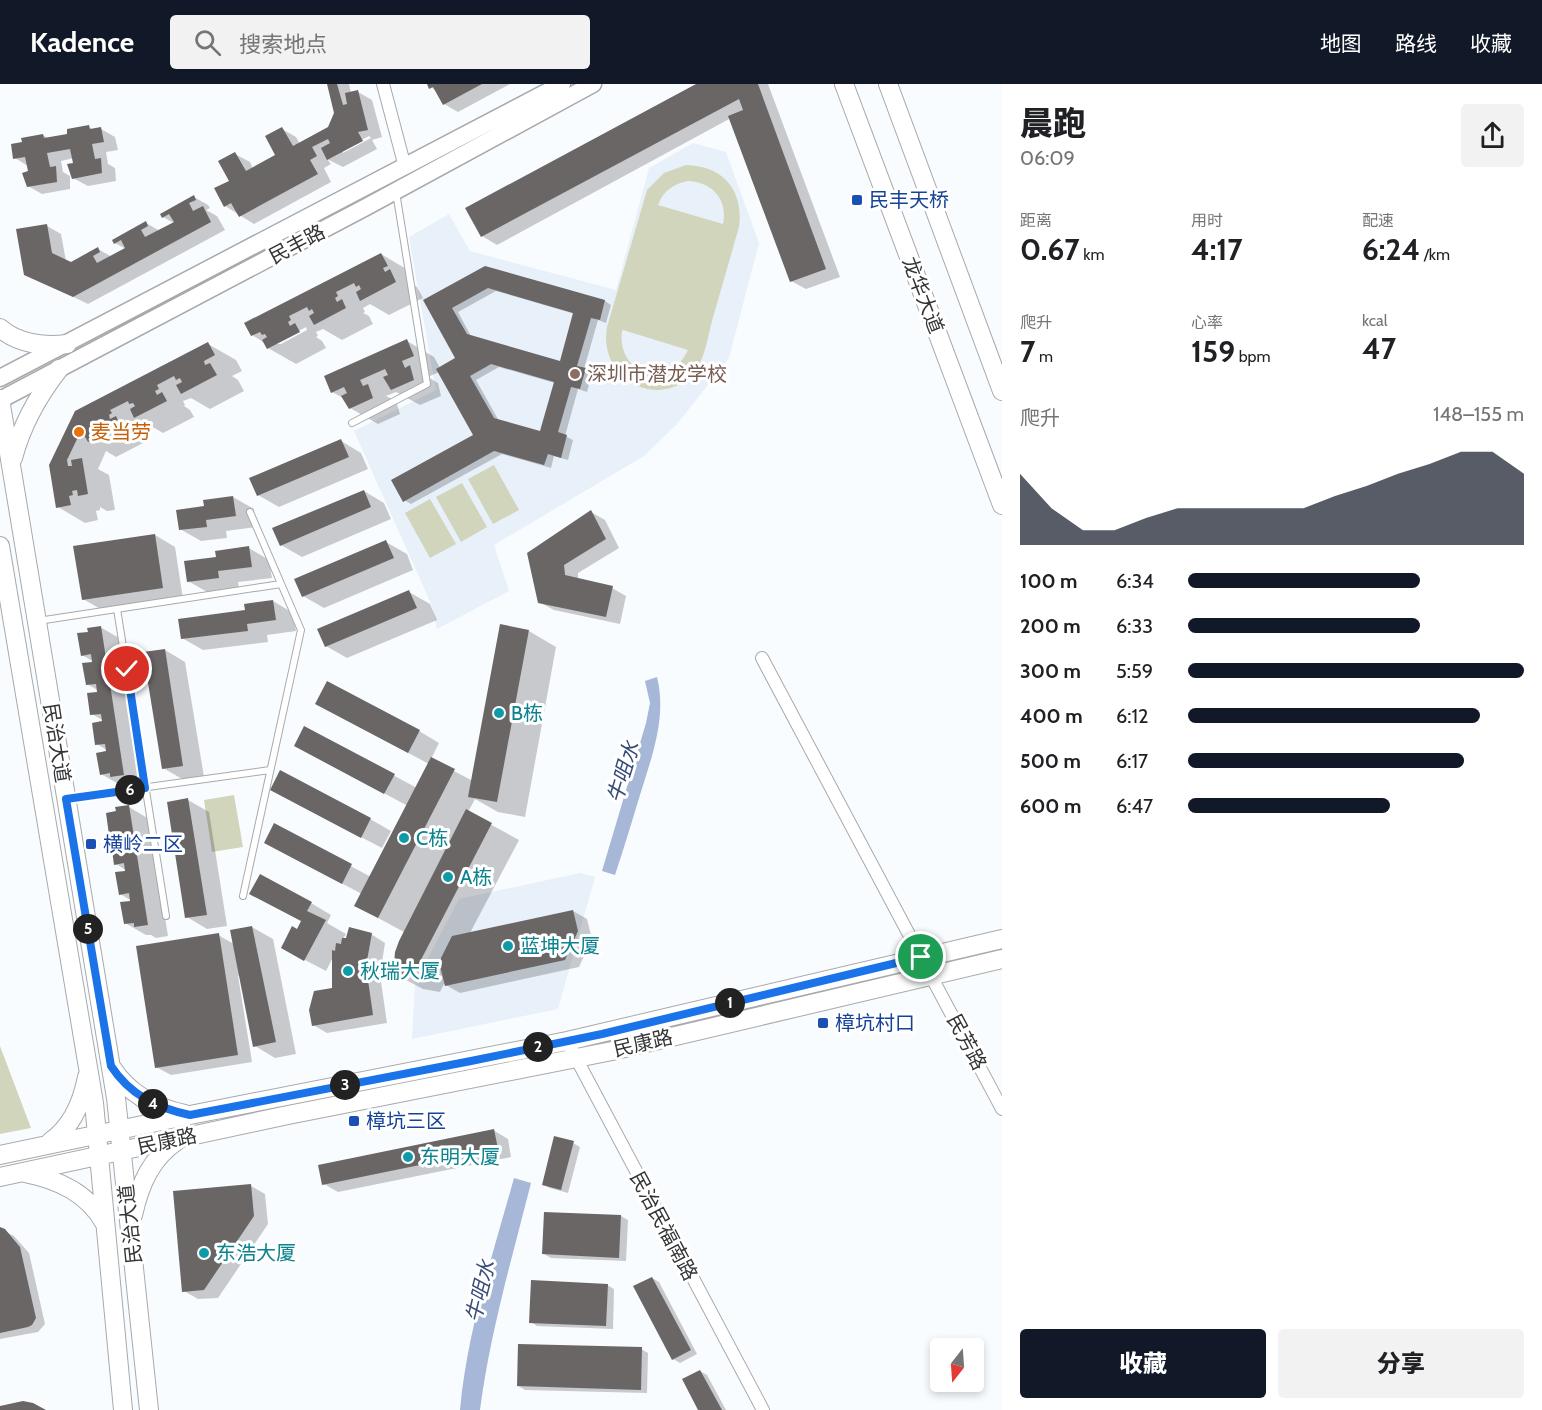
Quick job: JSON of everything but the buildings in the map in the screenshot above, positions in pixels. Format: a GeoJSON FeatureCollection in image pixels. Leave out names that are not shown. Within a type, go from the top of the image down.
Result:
{"type":"FeatureCollection","features":[{"type":"Feature","properties":{"kind":"main road","name":"民丰路"},"geometry":{"type":"LineString","coordinates":[[0,378],[67,345],[562,84]]}},
{"type":"Feature","properties":{"kind":"main road","name":"民丰路"},"geometry":{"type":"LineString","coordinates":[[0,399],[396,191],[593,84]]}},
{"type":"Feature","properties":{"kind":"main road","name":"龙华大道"},"geometry":{"type":"LineString","coordinates":[[844,84],[1002,505]]}},
{"type":"Feature","properties":{"kind":"main road","name":"龙华大道"},"geometry":{"type":"LineString","coordinates":[[888,84],[1002,391]]}},
{"type":"Feature","properties":{"kind":"main road"},"geometry":{"type":"LineString","coordinates":[[0,328],[20,340],[35,344],[67,345]]}},
{"type":"Feature","properties":{"kind":"main road"},"geometry":{"type":"LineString","coordinates":[[12,468],[13,457],[31,408],[59,369]]}},
{"type":"Feature","properties":{"kind":"main road","name":"民治大道"},"geometry":{"type":"LineString","coordinates":[[0,399],[111,1066],[123,1150],[148,1410]]}},
{"type":"Feature","properties":{"kind":"main road","name":"民治大道"},"geometry":{"type":"LineString","coordinates":[[0,546],[98,1134],[123,1410]]}},
{"type":"Feature","properties":{"kind":"main road","name":"民康路"},"geometry":{"type":"LineString","coordinates":[[0,1155],[120,1129],[567,1041],[1002,939]]}},
{"type":"Feature","properties":{"kind":"main road","name":"民康路"},"geometry":{"type":"LineString","coordinates":[[0,1177],[577,1058],[1002,959]]}},
{"type":"Feature","properties":{"kind":"main road"},"geometry":{"type":"LineString","coordinates":[[45,1146],[57,1137],[74,1115],[85,1084],[88,1066]]}},
{"type":"Feature","properties":{"kind":"main road"},"geometry":{"type":"LineString","coordinates":[[111,1066],[119,1079],[141,1098],[171,1111],[190,1115]]}},
{"type":"Feature","properties":{"kind":"main road"},"geometry":{"type":"LineString","coordinates":[[131,1234],[137,1200],[151,1166],[167,1148],[181,1138]]}},
{"type":"Feature","properties":{"kind":"main road"},"geometry":{"type":"LineString","coordinates":[[21,1173],[39,1176],[74,1190],[98,1212],[106,1225]]}},
{"type":"Feature","properties":{"kind":"street"},"geometry":{"type":"LineString","coordinates":[[383,84],[405,166]]}},
{"type":"Feature","properties":{"kind":"street"},"geometry":{"type":"LineString","coordinates":[[762,658],[921,957]]}},
{"type":"Feature","properties":{"kind":"street","name":"民芳路"},"geometry":{"type":"LineString","coordinates":[[932,976],[1002,1109]]}},
{"type":"Feature","properties":{"kind":"street","name":"民治民福南路"},"geometry":{"type":"LineString","coordinates":[[567,1041],[762,1410]]}},
{"type":"Feature","properties":{"kind":"lane"},"geometry":{"type":"LineString","coordinates":[[352,423],[427,384],[396,191]]}},
{"type":"Feature","properties":{"kind":"lane"},"geometry":{"type":"LineString","coordinates":[[243,896],[301,630],[250,512]]}},
{"type":"Feature","properties":{"kind":"lane"},"geometry":{"type":"LineString","coordinates":[[37,621],[281,584]]}},
{"type":"Feature","properties":{"kind":"lane"},"geometry":{"type":"LineString","coordinates":[[117,609],[166,916]]}},
{"type":"Feature","properties":{"kind":"lane"},"geometry":{"type":"LineString","coordinates":[[66,799],[270,770]]}},
{"type":"Feature","properties":{"kind":"shaded area","name":"深圳市潜龙学校"},"geometry":{"type":"Polygon","coordinates":[[[693,143],[726,152],[759,243],[729,358],[678,423],[644,456],[494,545],[509,591],[437,629],[432,606],[354,431],[436,390],[409,237],[449,214],[470,251],[616,290],[649,168],[693,143]]]}},
{"type":"Feature","properties":{"kind":"shaded area","name":"蓝坤大厦"},"geometry":{"type":"Polygon","coordinates":[[[580,873],[595,877],[558,1009],[412,1039],[415,983],[459,899],[580,873]]]}},
{"type":"Feature","properties":{"kind":"green space"},"geometry":{"type":"Polygon","coordinates":[[[686,165],[711,170],[728,182],[734,191],[740,214],[739,227],[699,365],[686,380],[671,388],[655,390],[638,386],[624,377],[613,364],[607,347],[607,327],[647,190],[664,173],[686,165]],[[688,181],[669,189],[658,205],[723,224],[723,207],[716,194],[711,188],[688,181]],[[623,330],[622,346],[627,358],[636,367],[646,372],[658,373],[669,370],[680,362],[688,350],[623,330]]]}},
{"type":"Feature","properties":{"kind":"green space"},"geometry":{"type":"Polygon","coordinates":[[[494,465],[519,510],[493,524],[468,479],[494,465]]]}},
{"type":"Feature","properties":{"kind":"green space"},"geometry":{"type":"Polygon","coordinates":[[[462,483],[487,527],[461,542],[436,497],[462,483]]]}},
{"type":"Feature","properties":{"kind":"green space"},"geometry":{"type":"Polygon","coordinates":[[[430,499],[456,544],[430,558],[405,513],[430,499]]]}},
{"type":"Feature","properties":{"kind":"green space"},"geometry":{"type":"Polygon","coordinates":[[[234,795],[243,847],[212,852],[204,800],[234,795]]]}},
{"type":"Feature","properties":{"kind":"green space"},"geometry":{"type":"Polygon","coordinates":[[[0,1046],[31,1128],[0,1134],[0,1046]]]}},
{"type":"Feature","properties":{"kind":"water"},"geometry":{"type":"Polygon","coordinates":[[[657,677],[660,707],[657,736],[615,875],[602,871],[646,723],[650,703],[645,681],[657,677]]]}},
{"type":"Feature","properties":{"kind":"water"},"geometry":{"type":"Polygon","coordinates":[[[514,1178],[531,1183],[496,1324],[480,1410],[460,1410],[468,1351],[514,1178]]]}},
{"type":"Feature","properties":{"kind":"place","name":"民丰天桥"},"geometry":{"type":"Point","coordinates":[857,200]}},
{"type":"Feature","properties":{"kind":"place","name":"深圳市潜龙学校"},"geometry":{"type":"Point","coordinates":[575,374]}},
{"type":"Feature","properties":{"kind":"place","name":"麦当劳"},"geometry":{"type":"Point","coordinates":[79,432]}},
{"type":"Feature","properties":{"kind":"place","name":"B栋"},"geometry":{"type":"Point","coordinates":[499,713]}},
{"type":"Feature","properties":{"kind":"place","name":"C栋"},"geometry":{"type":"Point","coordinates":[404,838]}},
{"type":"Feature","properties":{"kind":"place","name":"横岭二区"},"geometry":{"type":"Point","coordinates":[91,844]}},
{"type":"Feature","properties":{"kind":"place","name":"A栋"},"geometry":{"type":"Point","coordinates":[448,877]}},
{"type":"Feature","properties":{"kind":"place","name":"蓝坤大厦"},"geometry":{"type":"Point","coordinates":[508,946]}},
{"type":"Feature","properties":{"kind":"place","name":"秋瑞大厦"},"geometry":{"type":"Point","coordinates":[348,971]}},
{"type":"Feature","properties":{"kind":"place","name":"樟坑村口"},"geometry":{"type":"Point","coordinates":[823,1023]}},
{"type":"Feature","properties":{"kind":"place","name":"樟坑三区"},"geometry":{"type":"Point","coordinates":[354,1121]}},
{"type":"Feature","properties":{"kind":"place","name":"东明大厦"},"geometry":{"type":"Point","coordinates":[408,1157]}},
{"type":"Feature","properties":{"kind":"place","name":"东浩大厦"},"geometry":{"type":"Point","coordinates":[204,1253]}},
{"type":"Feature","properties":{"kind":"route"},"geometry":{"type":"LineString","coordinates":[[127,669],[145,788],[66,799],[111,1066],[119,1079],[130,1089],[156,1106],[190,1115],[471,1061],[602,1034],[921,957]]}},
{"type":"Feature","properties":{"kind":"water label","name":"牛咀水"},"geometry":{"type":"Point","coordinates":[623,772]}},
{"type":"Feature","properties":{"kind":"water label","name":"牛咀水"},"geometry":{"type":"Point","coordinates":[480,1291]}}]}
